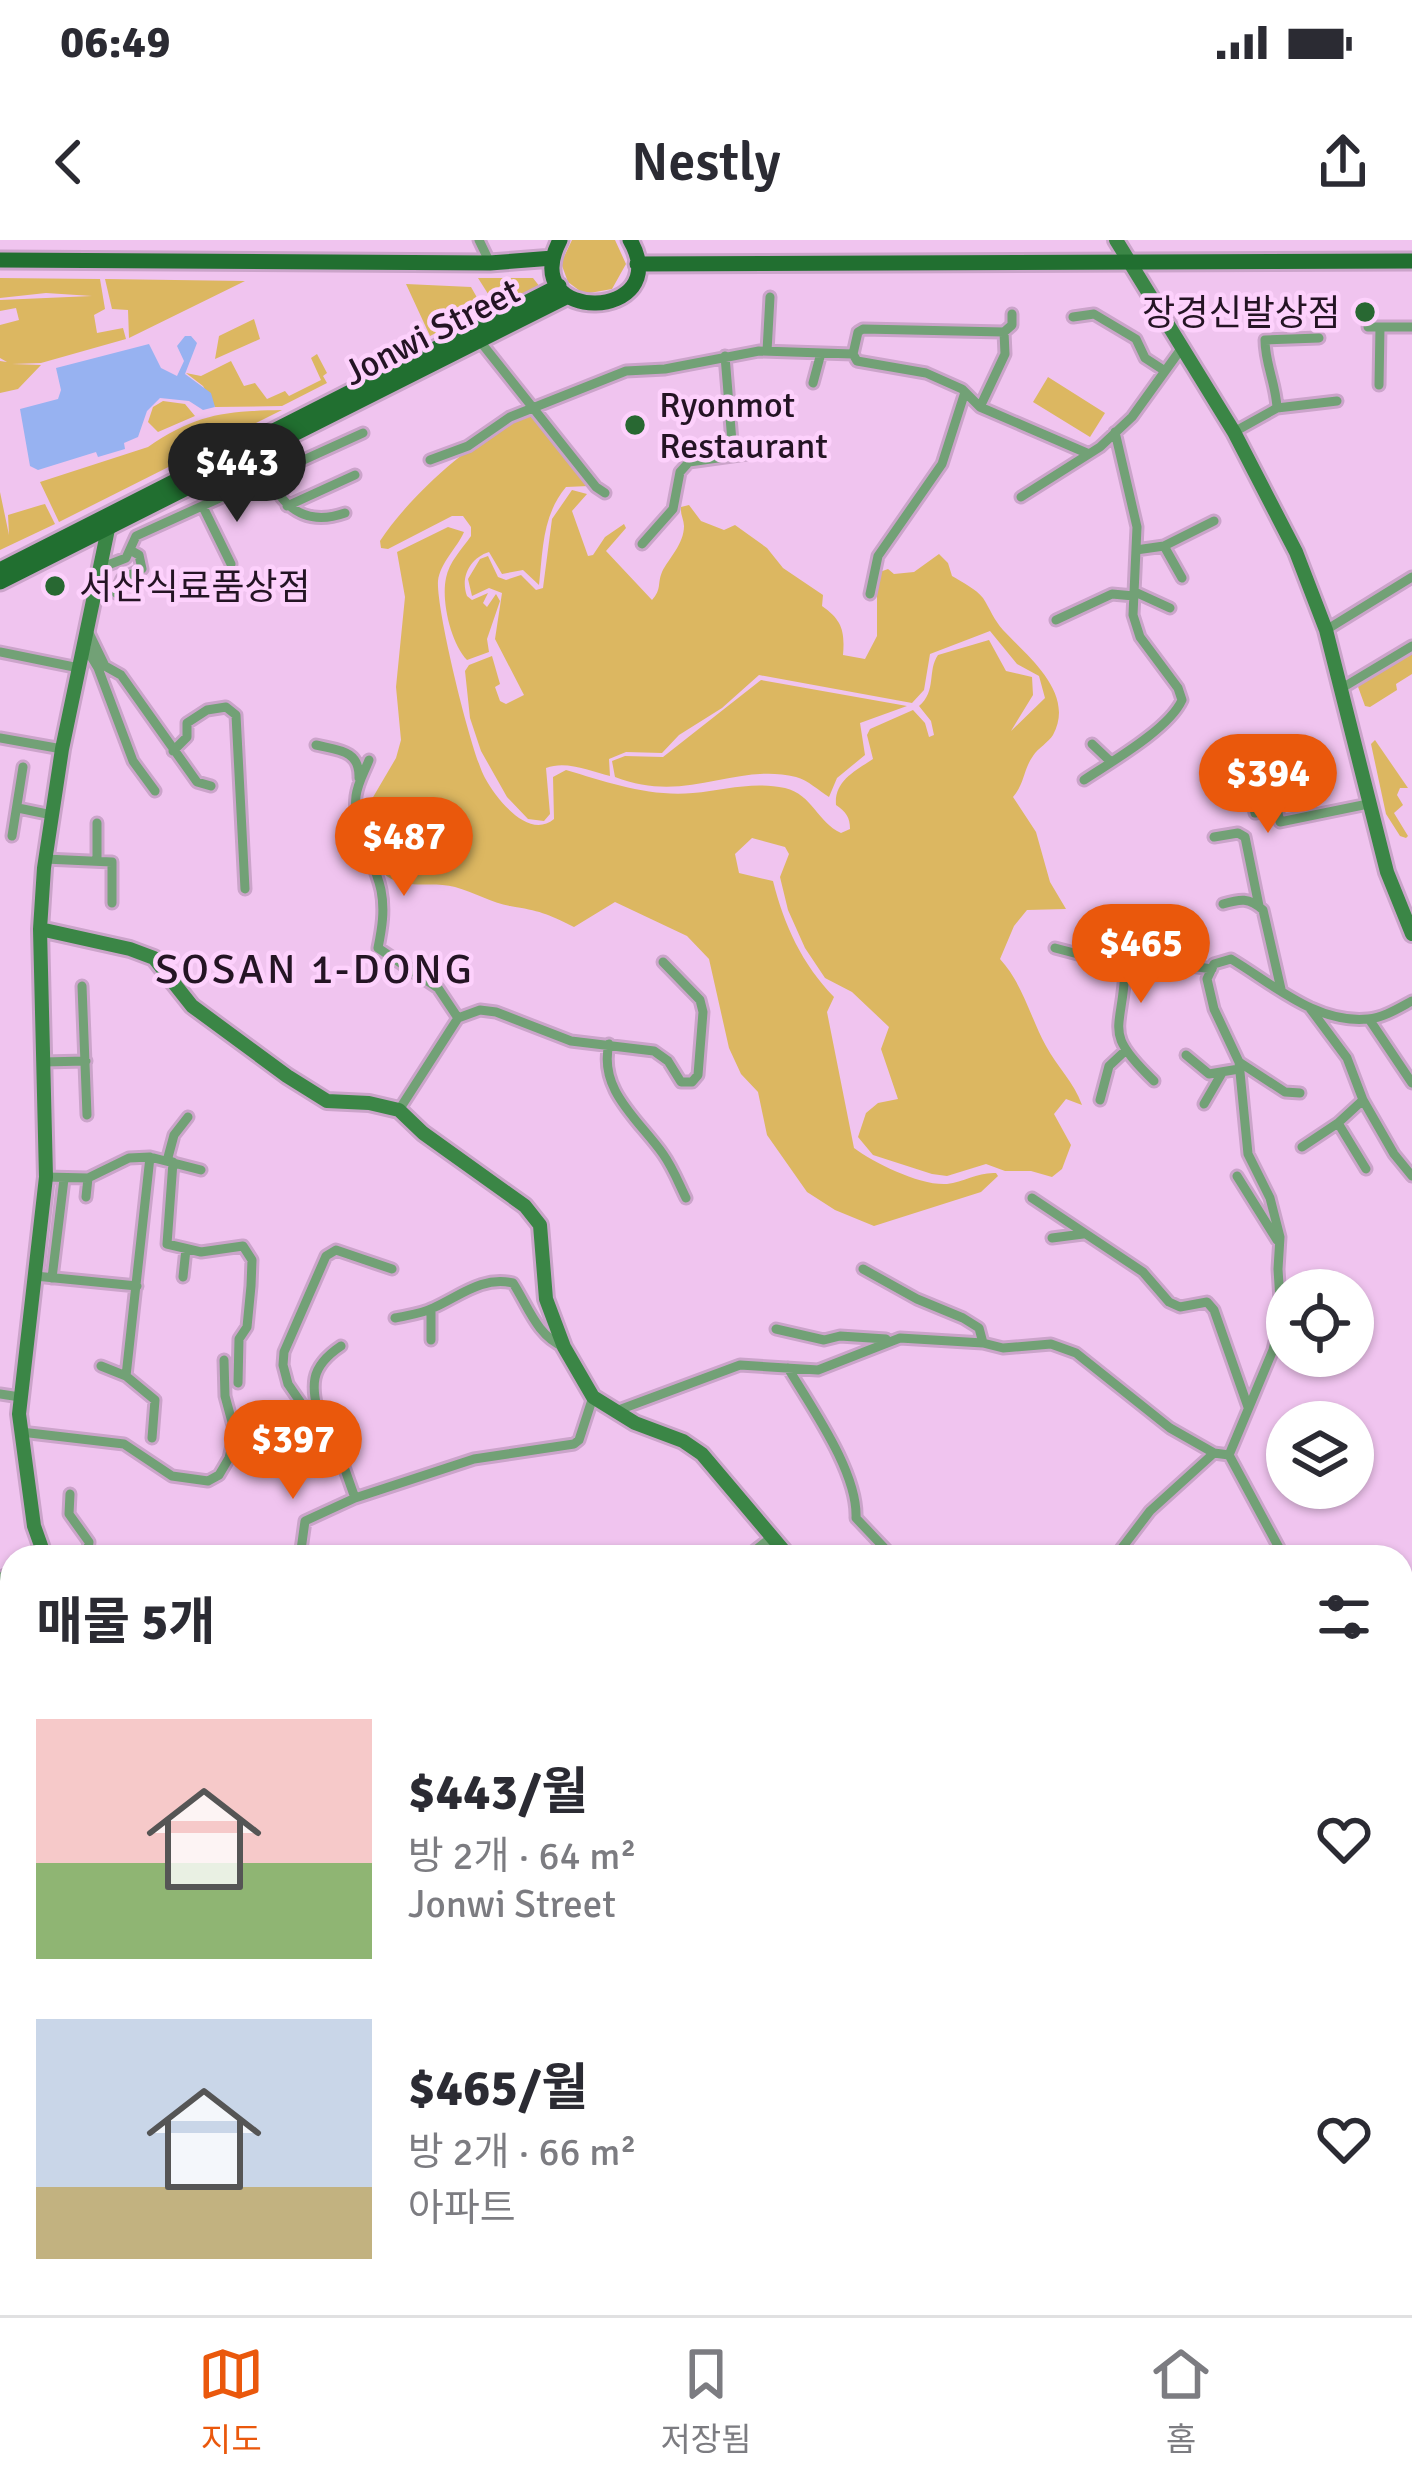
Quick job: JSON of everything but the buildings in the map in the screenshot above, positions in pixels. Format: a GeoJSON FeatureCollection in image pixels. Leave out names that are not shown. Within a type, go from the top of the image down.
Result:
{"type":"FeatureCollection","features":[{"type":"Feature","properties":{"kind":"main road"},"geometry":{"type":"LineString","coordinates":[[560,240],[553,258],[564,291],[592,306],[616,300],[633,282],[636,248],[1128,262],[1412,261]]}},
{"type":"Feature","properties":{"kind":"main road"},"geometry":{"type":"LineString","coordinates":[[0,260],[490,263],[553,258]]}},
{"type":"Feature","properties":{"kind":"main road","name":"Jonwi Street"},"geometry":{"type":"LineString","coordinates":[[0,582],[479,340],[564,291]]}},
{"type":"Feature","properties":{"kind":"main road","name":"Jonwi Street"},"geometry":{"type":"LineString","coordinates":[[0,570],[564,291]]}},
{"type":"Feature","properties":{"kind":"street"},"geometry":{"type":"LineString","coordinates":[[479,240],[490,263]]}},
{"type":"Feature","properties":{"kind":"street"},"geometry":{"type":"LineString","coordinates":[[1116,240],[1234,432],[1296,552],[1326,630],[1368,804],[1397,904],[1412,934]]}},
{"type":"Feature","properties":{"kind":"street"},"geometry":{"type":"LineString","coordinates":[[767,351],[770,297]]}},
{"type":"Feature","properties":{"kind":"street"},"geometry":{"type":"LineString","coordinates":[[1012,314],[1012,325],[1004,332],[863,329],[858,332],[854,354],[856,361],[910,368],[965,392],[980,407],[1089,454]]}},
{"type":"Feature","properties":{"kind":"street"},"geometry":{"type":"LineString","coordinates":[[1073,317],[1094,314],[1136,339],[1145,358],[1165,371]]}},
{"type":"Feature","properties":{"kind":"street"},"geometry":{"type":"LineString","coordinates":[[1379,385],[1374,327],[1412,327]]}},
{"type":"Feature","properties":{"kind":"street"},"geometry":{"type":"LineString","coordinates":[[980,407],[1005,354],[1004,332]]}},
{"type":"Feature","properties":{"kind":"street"},"geometry":{"type":"LineString","coordinates":[[1277,408],[1264,340],[1319,338]]}},
{"type":"Feature","properties":{"kind":"street"},"geometry":{"type":"LineString","coordinates":[[479,340],[605,493]]}},
{"type":"Feature","properties":{"kind":"street"},"geometry":{"type":"LineString","coordinates":[[1021,497],[1089,454],[1132,417],[1181,349]]}},
{"type":"Feature","properties":{"kind":"street"},"geometry":{"type":"LineString","coordinates":[[430,460],[468,446],[510,417],[626,371],[767,351],[854,354]]}},
{"type":"Feature","properties":{"kind":"street"},"geometry":{"type":"LineString","coordinates":[[813,383],[821,352]]}},
{"type":"Feature","properties":{"kind":"street"},"geometry":{"type":"LineString","coordinates":[[725,356],[733,454]]}},
{"type":"Feature","properties":{"kind":"street"},"geometry":{"type":"LineString","coordinates":[[870,594],[878,556],[942,464],[965,392]]}},
{"type":"Feature","properties":{"kind":"street"},"geometry":{"type":"LineString","coordinates":[[1234,432],[1277,408],[1337,401]]}},
{"type":"Feature","properties":{"kind":"street"},"geometry":{"type":"LineString","coordinates":[[1084,780],[1178,710],[1182,700],[1141,638],[1133,616],[1137,527],[1115,432]]}},
{"type":"Feature","properties":{"kind":"street"},"geometry":{"type":"LineString","coordinates":[[100,568],[126,559],[136,536],[363,433]]}},
{"type":"Feature","properties":{"kind":"street"},"geometry":{"type":"LineString","coordinates":[[642,544],[673,509],[684,466],[696,459],[761,452]]}},
{"type":"Feature","properties":{"kind":"street"},"geometry":{"type":"LineString","coordinates":[[287,506],[355,475]]}},
{"type":"Feature","properties":{"kind":"street"},"geometry":{"type":"LineString","coordinates":[[269,478],[287,506],[311,518],[345,513]]}},
{"type":"Feature","properties":{"kind":"street"},"geometry":{"type":"LineString","coordinates":[[203,506],[231,564]]}},
{"type":"Feature","properties":{"kind":"street"},"geometry":{"type":"LineString","coordinates":[[1136,550],[1164,546],[1214,521]]}},
{"type":"Feature","properties":{"kind":"street"},"geometry":{"type":"LineString","coordinates":[[38,1545],[20,1397],[46,1178],[40,929],[62,749],[108,529]]}},
{"type":"Feature","properties":{"kind":"street"},"geometry":{"type":"LineString","coordinates":[[1164,546],[1182,578]]}},
{"type":"Feature","properties":{"kind":"street"},"geometry":{"type":"LineString","coordinates":[[116,593],[122,579],[142,568],[139,555],[130,550]]}},
{"type":"Feature","properties":{"kind":"street"},"geometry":{"type":"LineString","coordinates":[[1326,630],[1412,577]]}},
{"type":"Feature","properties":{"kind":"street"},"geometry":{"type":"LineString","coordinates":[[1056,620],[1112,594],[1134,594],[1170,608]]}},
{"type":"Feature","properties":{"kind":"street"},"geometry":{"type":"LineString","coordinates":[[85,636],[105,666],[122,675],[197,782],[211,786]]}},
{"type":"Feature","properties":{"kind":"street"},"geometry":{"type":"LineString","coordinates":[[85,636],[133,761],[155,791]]}},
{"type":"Feature","properties":{"kind":"street"},"geometry":{"type":"LineString","coordinates":[[1342,688],[1412,646]]}},
{"type":"Feature","properties":{"kind":"street"},"geometry":{"type":"LineString","coordinates":[[0,652],[80,668]]}},
{"type":"Feature","properties":{"kind":"street"},"geometry":{"type":"LineString","coordinates":[[172,751],[187,737],[188,723],[195,715],[226,707],[236,716],[245,889]]}},
{"type":"Feature","properties":{"kind":"street"},"geometry":{"type":"LineString","coordinates":[[0,738],[62,749]]}},
{"type":"Feature","properties":{"kind":"street"},"geometry":{"type":"LineString","coordinates":[[1092,744],[1111,762]]}},
{"type":"Feature","properties":{"kind":"street"},"geometry":{"type":"LineString","coordinates":[[316,745],[350,754],[359,766],[358,829],[381,891],[383,919],[377,948],[439,988],[458,1018]]}},
{"type":"Feature","properties":{"kind":"street"},"geometry":{"type":"LineString","coordinates":[[1242,754],[1255,813],[1277,808],[1280,821],[1368,804]]}},
{"type":"Feature","properties":{"kind":"street"},"geometry":{"type":"LineString","coordinates":[[359,778],[369,760]]}},
{"type":"Feature","properties":{"kind":"street"},"geometry":{"type":"LineString","coordinates":[[12,836],[22,766]]}},
{"type":"Feature","properties":{"kind":"street"},"geometry":{"type":"LineString","coordinates":[[18,808],[52,815]]}},
{"type":"Feature","properties":{"kind":"street"},"geometry":{"type":"LineString","coordinates":[[97,823],[97,861]]}},
{"type":"Feature","properties":{"kind":"street"},"geometry":{"type":"LineString","coordinates":[[1214,837],[1242,832],[1245,837],[1259,906],[1268,922],[1274,974],[1283,994]]}},
{"type":"Feature","properties":{"kind":"street"},"geometry":{"type":"LineString","coordinates":[[45,860],[112,862],[112,903]]}},
{"type":"Feature","properties":{"kind":"street"},"geometry":{"type":"LineString","coordinates":[[1222,904],[1240,899],[1259,906]]}},
{"type":"Feature","properties":{"kind":"street"},"geometry":{"type":"LineString","coordinates":[[40,929],[154,958],[192,1006],[327,1101],[399,1110],[535,1216],[541,1235],[542,1283],[564,1347],[593,1397],[702,1454],[779,1545]]}},
{"type":"Feature","properties":{"kind":"street"},"geometry":{"type":"LineString","coordinates":[[1121,934],[1119,952],[1126,967],[1118,1013],[1124,1052],[1154,1081]]}},
{"type":"Feature","properties":{"kind":"street"},"geometry":{"type":"LineString","coordinates":[[1055,948],[1154,974],[1191,966],[1212,969]]}},
{"type":"Feature","properties":{"kind":"street"},"geometry":{"type":"LineString","coordinates":[[1278,1545],[1229,1455],[1273,1350],[1281,1316],[1280,1245],[1270,1198],[1248,1154],[1239,1065],[1207,979],[1214,964],[1232,959],[1309,1007],[1369,1019],[1412,1001]]}},
{"type":"Feature","properties":{"kind":"street"},"geometry":{"type":"LineString","coordinates":[[399,1110],[458,1018],[488,1010],[571,1041],[654,1052],[668,1061],[681,1082],[697,1080],[703,1012],[694,992],[663,962]]}},
{"type":"Feature","properties":{"kind":"street"},"geometry":{"type":"LineString","coordinates":[[82,986],[88,1115]]}},
{"type":"Feature","properties":{"kind":"street"},"geometry":{"type":"LineString","coordinates":[[1309,1007],[1347,1058],[1363,1100],[1412,1176]]}},
{"type":"Feature","properties":{"kind":"street"},"geometry":{"type":"LineString","coordinates":[[1369,1019],[1412,1083]]}},
{"type":"Feature","properties":{"kind":"street"},"geometry":{"type":"LineString","coordinates":[[609,1044],[605,1070],[631,1114],[663,1154],[686,1198]]}},
{"type":"Feature","properties":{"kind":"street"},"geometry":{"type":"LineString","coordinates":[[1100,1100],[1109,1066],[1124,1052]]}},
{"type":"Feature","properties":{"kind":"street"},"geometry":{"type":"LineString","coordinates":[[1186,1055],[1202,1071],[1222,1073],[1239,1065]]}},
{"type":"Feature","properties":{"kind":"street"},"geometry":{"type":"LineString","coordinates":[[43,1062],[86,1061]]}},
{"type":"Feature","properties":{"kind":"street"},"geometry":{"type":"LineString","coordinates":[[1239,1065],[1285,1091],[1300,1094]]}},
{"type":"Feature","properties":{"kind":"street"},"geometry":{"type":"LineString","coordinates":[[1204,1104],[1222,1073]]}},
{"type":"Feature","properties":{"kind":"street"},"geometry":{"type":"LineString","coordinates":[[1302,1147],[1363,1100]]}},
{"type":"Feature","properties":{"kind":"street"},"geometry":{"type":"LineString","coordinates":[[188,1117],[174,1135],[166,1244],[201,1252],[232,1246],[249,1251],[248,1327],[238,1339],[238,1383]]}},
{"type":"Feature","properties":{"kind":"street"},"geometry":{"type":"LineString","coordinates":[[1338,1123],[1366,1169]]}},
{"type":"Feature","properties":{"kind":"street"},"geometry":{"type":"LineString","coordinates":[[46,1178],[88,1178],[129,1158],[150,1157],[201,1170]]}},
{"type":"Feature","properties":{"kind":"street"},"geometry":{"type":"LineString","coordinates":[[126,1376],[150,1157]]}},
{"type":"Feature","properties":{"kind":"street"},"geometry":{"type":"LineString","coordinates":[[1238,1176],[1280,1245]]}},
{"type":"Feature","properties":{"kind":"street"},"geometry":{"type":"LineString","coordinates":[[86,1197],[88,1178]]}},
{"type":"Feature","properties":{"kind":"street"},"geometry":{"type":"LineString","coordinates":[[52,1278],[64,1179]]}},
{"type":"Feature","properties":{"kind":"street"},"geometry":{"type":"LineString","coordinates":[[1032,1198],[1143,1272],[1169,1302],[1180,1307],[1207,1302],[1214,1310],[1248,1407]]}},
{"type":"Feature","properties":{"kind":"street"},"geometry":{"type":"LineString","coordinates":[[1052,1238],[1083,1234]]}},
{"type":"Feature","properties":{"kind":"street"},"geometry":{"type":"LineString","coordinates":[[183,1277],[186,1249]]}},
{"type":"Feature","properties":{"kind":"street"},"geometry":{"type":"LineString","coordinates":[[355,1498],[343,1464],[288,1384],[283,1365],[326,1256],[336,1250],[392,1269]]}},
{"type":"Feature","properties":{"kind":"street"},"geometry":{"type":"LineString","coordinates":[[863,1269],[963,1318],[979,1328],[983,1343]]}},
{"type":"Feature","properties":{"kind":"street"},"geometry":{"type":"LineString","coordinates":[[33,1276],[136,1286]]}},
{"type":"Feature","properties":{"kind":"street"},"geometry":{"type":"LineString","coordinates":[[395,1318],[430,1310],[482,1282],[513,1282],[550,1341],[564,1347]]}},
{"type":"Feature","properties":{"kind":"street"},"geometry":{"type":"LineString","coordinates":[[430,1310],[431,1340]]}},
{"type":"Feature","properties":{"kind":"street"},"geometry":{"type":"LineString","coordinates":[[776,1329],[832,1341],[840,1336],[1004,1348],[1066,1347],[1170,1428],[1214,1453],[1229,1455]]}},
{"type":"Feature","properties":{"kind":"street"},"geometry":{"type":"LineString","coordinates":[[616,1411],[740,1365],[830,1367],[891,1340]]}},
{"type":"Feature","properties":{"kind":"street"},"geometry":{"type":"LineString","coordinates":[[322,1432],[315,1376],[322,1359],[341,1346]]}},
{"type":"Feature","properties":{"kind":"street"},"geometry":{"type":"LineString","coordinates":[[21,1432],[124,1444],[172,1475],[208,1481],[219,1474],[229,1457],[235,1433],[225,1396],[224,1360]]}},
{"type":"Feature","properties":{"kind":"street"},"geometry":{"type":"LineString","coordinates":[[101,1366],[126,1376],[155,1400],[152,1438]]}},
{"type":"Feature","properties":{"kind":"street"},"geometry":{"type":"LineString","coordinates":[[788,1367],[820,1426],[831,1436],[856,1502],[856,1518],[882,1545]]}},
{"type":"Feature","properties":{"kind":"street"},"geometry":{"type":"LineString","coordinates":[[0,1394],[20,1397]]}},
{"type":"Feature","properties":{"kind":"street"},"geometry":{"type":"LineString","coordinates":[[302,1545],[305,1521],[355,1498],[475,1460],[574,1444],[593,1397]]}},
{"type":"Feature","properties":{"kind":"street"},"geometry":{"type":"LineString","coordinates":[[1123,1545],[1150,1511],[1214,1453]]}},
{"type":"Feature","properties":{"kind":"street"},"geometry":{"type":"LineString","coordinates":[[70,1494],[69,1514],[89,1545]]}},
{"type":"Feature","properties":{"kind":"street"},"geometry":{"type":"LineString","coordinates":[[762,1545],[772,1537]]}},
{"type":"Feature","properties":{"kind":"shaded area"},"geometry":{"type":"Polygon","coordinates":[[[572,240],[615,240],[626,264],[612,289],[584,294],[568,282],[561,263],[572,240]]]}},
{"type":"Feature","properties":{"kind":"shaded area"},"geometry":{"type":"Polygon","coordinates":[[[0,278],[100,279],[105,309],[94,315],[97,333],[123,328],[126,339],[41,363],[12,364],[41,365],[18,389],[0,393],[0,361],[7,362],[0,358],[0,325],[19,320],[16,308],[0,311],[0,300],[92,296],[46,293],[0,298],[0,278]]]}},
{"type":"Feature","properties":{"kind":"shaded area"},"geometry":{"type":"Polygon","coordinates":[[[478,278],[533,278],[540,287],[492,314],[490,297],[478,278]]]}},
{"type":"Feature","properties":{"kind":"shaded area"},"geometry":{"type":"Polygon","coordinates":[[[105,279],[245,281],[129,338],[128,310],[112,309],[105,279]]]}},
{"type":"Feature","properties":{"kind":"shaded area"},"geometry":{"type":"Polygon","coordinates":[[[406,284],[471,287],[479,301],[477,312],[430,336],[406,284]]]}},
{"type":"Feature","properties":{"kind":"shaded area"},"geometry":{"type":"Polygon","coordinates":[[[254,319],[260,339],[215,359],[219,336],[254,319]]]}},
{"type":"Feature","properties":{"kind":"shaded area"},"geometry":{"type":"Polygon","coordinates":[[[317,354],[327,383],[282,406],[215,407],[203,386],[186,373],[201,376],[231,361],[244,386],[255,383],[267,399],[285,391],[289,396],[321,380],[311,358],[317,354]]]}},
{"type":"Feature","properties":{"kind":"shaded area"},"geometry":{"type":"Polygon","coordinates":[[[1048,377],[1105,413],[1090,437],[1033,402],[1048,377]]]}},
{"type":"Feature","properties":{"kind":"shaded area"},"geometry":{"type":"Polygon","coordinates":[[[163,401],[185,404],[195,416],[158,432],[148,422],[153,407],[163,401]]]}},
{"type":"Feature","properties":{"kind":"shaded area"},"geometry":{"type":"Polygon","coordinates":[[[282,410],[59,522],[40,482],[148,447],[181,427],[212,416],[282,410]]]}},
{"type":"Feature","properties":{"kind":"shaded area"},"geometry":{"type":"Polygon","coordinates":[[[533,415],[589,486],[566,487],[558,498],[545,534],[539,585],[523,570],[502,574],[489,552],[472,564],[466,575],[467,596],[472,600],[488,593],[483,603],[487,607],[496,594],[500,601],[487,639],[489,652],[467,660],[452,633],[445,598],[450,567],[471,536],[463,516],[452,516],[388,549],[381,548],[380,541],[408,505],[446,469],[486,437],[533,415]]]}},
{"type":"Feature","properties":{"kind":"shaded area"},"geometry":{"type":"Polygon","coordinates":[[[572,490],[587,494],[572,511],[588,556],[624,524],[626,528],[606,551],[652,600],[682,539],[681,507],[689,505],[701,521],[724,530],[735,525],[767,548],[783,568],[823,595],[822,606],[841,627],[843,655],[865,659],[877,636],[877,573],[888,569],[894,574],[914,572],[939,554],[952,576],[980,595],[1000,626],[1046,676],[1054,690],[1058,719],[1053,735],[1035,753],[1013,797],[1036,832],[1050,882],[1066,909],[1027,910],[1014,926],[1000,959],[1082,1105],[1066,1099],[1054,1114],[1071,1145],[1062,1169],[1052,1177],[986,1164],[947,1176],[932,1174],[873,1155],[858,1137],[866,1113],[878,1103],[898,1099],[881,1049],[889,1027],[852,992],[825,978],[805,948],[780,877],[789,854],[785,847],[752,838],[735,854],[739,873],[773,881],[796,943],[834,997],[827,1012],[854,1148],[898,1172],[936,1184],[996,1173],[981,1192],[874,1226],[807,1192],[767,1135],[758,1092],[741,1074],[729,1048],[709,959],[687,936],[615,902],[574,927],[455,887],[398,882],[382,872],[397,857],[379,850],[372,854],[369,804],[401,740],[396,687],[405,597],[397,552],[448,527],[464,532],[439,574],[439,596],[471,741],[497,797],[534,825],[554,819],[553,777],[566,770],[660,793],[785,788],[802,796],[841,833],[850,825],[836,805],[838,789],[873,759],[870,729],[913,710],[925,723],[929,737],[934,735],[931,721],[919,706],[928,694],[938,655],[989,640],[1006,671],[1032,677],[1033,695],[1011,731],[1045,698],[1039,676],[1017,664],[990,631],[930,654],[924,690],[912,703],[759,675],[662,753],[626,752],[609,759],[610,776],[570,766],[546,768],[550,814],[544,821],[528,819],[507,797],[481,751],[470,718],[465,671],[469,665],[492,656],[500,701],[506,704],[524,695],[495,639],[502,593],[489,588],[472,596],[468,579],[480,559],[488,556],[498,577],[506,580],[521,575],[536,590],[543,588],[552,519],[572,490]]]}},
{"type":"Feature","properties":{"kind":"shaded area"},"geometry":{"type":"Polygon","coordinates":[[[0,492],[9,535],[8,515],[45,504],[55,524],[0,550],[0,492]]]}},
{"type":"Feature","properties":{"kind":"shaded area"},"geometry":{"type":"Polygon","coordinates":[[[1412,653],[1412,674],[1396,684],[1397,690],[1365,706],[1357,684],[1412,653]]]}},
{"type":"Feature","properties":{"kind":"shaded area"},"geometry":{"type":"Polygon","coordinates":[[[761,680],[907,706],[860,723],[865,755],[837,778],[829,797],[800,778],[774,774],[665,787],[615,777],[612,761],[625,756],[663,757],[761,680]]]}},
{"type":"Feature","properties":{"kind":"shaded area"},"geometry":{"type":"Polygon","coordinates":[[[1375,740],[1408,788],[1400,788],[1397,795],[1403,805],[1394,813],[1406,838],[1386,814],[1371,744],[1375,740]]]}},
{"type":"Feature","properties":{"kind":"water"},"geometry":{"type":"Polygon","coordinates":[[[185,336],[197,343],[185,374],[211,393],[215,407],[203,410],[189,401],[160,398],[147,411],[138,437],[124,443],[125,449],[98,457],[96,452],[38,470],[30,466],[20,409],[58,399],[56,368],[149,344],[161,368],[177,376],[184,361],[177,346],[185,336]]]}},
{"type":"Feature","properties":{"kind":"place","name":"장경신발상점"},"geometry":{"type":"Point","coordinates":[1365,312]}},
{"type":"Feature","properties":{"kind":"place","name":"Ryonmot Restaurant"},"geometry":{"type":"Point","coordinates":[635,425]}},
{"type":"Feature","properties":{"kind":"place","name":"서산식료품상점"},"geometry":{"type":"Point","coordinates":[55,586]}},
{"type":"Feature","properties":{"kind":"district","name":"SOSAN 1-DONG"},"geometry":{"type":"Point","coordinates":[315,968]}}]}
